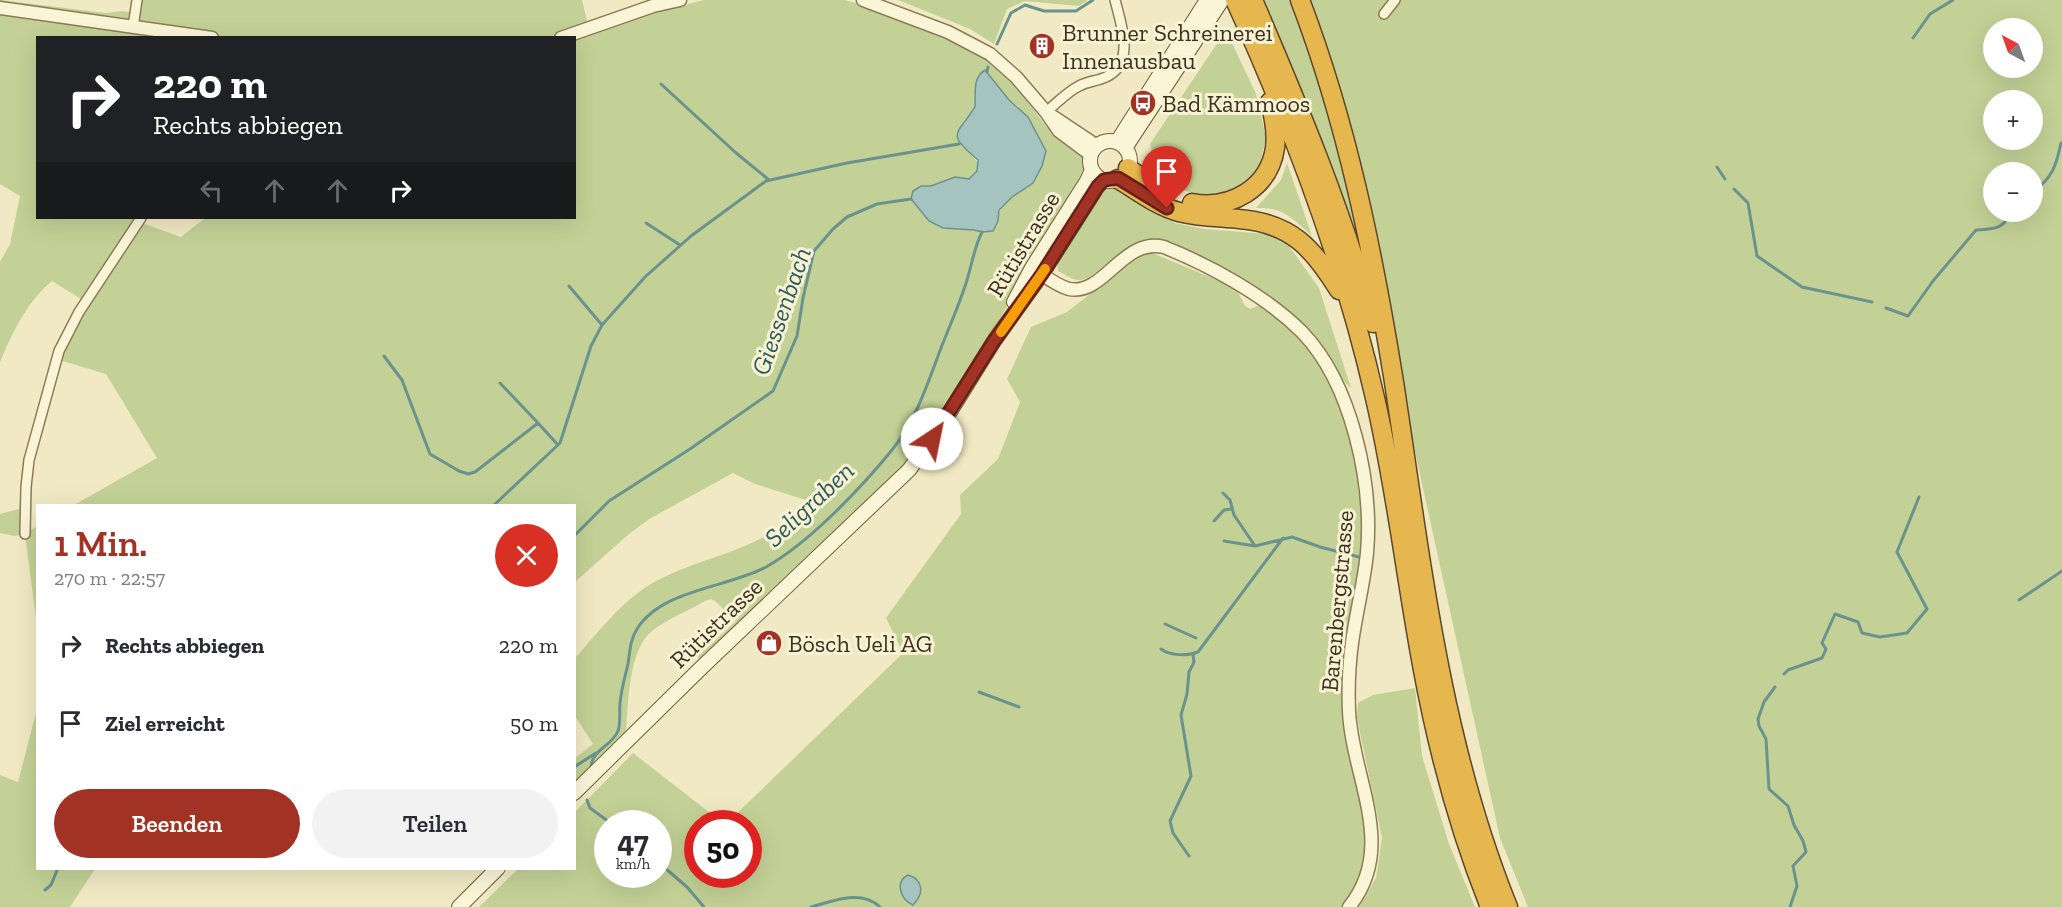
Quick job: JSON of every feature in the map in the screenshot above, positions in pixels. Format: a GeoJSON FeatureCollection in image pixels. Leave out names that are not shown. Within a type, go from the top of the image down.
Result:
{"type":"FeatureCollection","features":[{"type":"Feature","properties":{"kind":"highway"},"geometry":{"type":"LineString","coordinates":[[1300,0],[1336,105],[1360,200],[1393,379],[1438,665],[1453,735],[1479,829],[1508,907]]}},
{"type":"Feature","properties":{"kind":"highway"},"geometry":{"type":"LineString","coordinates":[[1237,1],[1309,135],[1358,272],[1390,388],[1411,498]]}},
{"type":"Feature","properties":{"kind":"highway"},"geometry":{"type":"LineString","coordinates":[[1237,1],[1306,173],[1355,318],[1384,441],[1422,669],[1441,759],[1463,836],[1490,907]]}},
{"type":"Feature","properties":{"kind":"highway"},"geometry":{"type":"LineString","coordinates":[[1117,176],[1193,204],[1210,206],[1239,198],[1250,191],[1269,166],[1275,141],[1273,113],[1257,50]]}},
{"type":"Feature","properties":{"kind":"highway"},"geometry":{"type":"LineString","coordinates":[[1117,176],[1152,200],[1173,210],[1257,221],[1273,225],[1293,235],[1323,265],[1355,318]]}},
{"type":"Feature","properties":{"kind":"main road"},"geometry":{"type":"LineString","coordinates":[[1121,145],[1207,0]]}},
{"type":"Feature","properties":{"kind":"main road"},"geometry":{"type":"LineString","coordinates":[[1121,145],[1237,1]]}},
{"type":"Feature","properties":{"kind":"main road"},"geometry":{"type":"LineString","coordinates":[[1106,141],[1121,145],[1130,158],[1117,176],[1100,178],[1092,170],[1094,150],[1106,141]]}},
{"type":"Feature","properties":{"kind":"main road","name":"Rütistrasse"},"geometry":{"type":"LineString","coordinates":[[576,791],[700,669],[903,476],[943,423],[994,341],[1037,271],[1092,170]]}},
{"type":"Feature","properties":{"kind":"main road","name":"Rütistrasse"},"geometry":{"type":"LineString","coordinates":[[1037,271],[1098,186],[1117,176]]}},
{"type":"Feature","properties":{"kind":"main road"},"geometry":{"type":"LineString","coordinates":[[459,907],[496,870]]}},
{"type":"Feature","properties":{"kind":"street"},"geometry":{"type":"LineString","coordinates":[[133,27],[137,0]]}},
{"type":"Feature","properties":{"kind":"street"},"geometry":{"type":"LineString","coordinates":[[567,36],[653,6],[680,0]]}},
{"type":"Feature","properties":{"kind":"street"},"geometry":{"type":"LineString","coordinates":[[862,0],[948,32],[978,46],[1006,67],[1046,112],[1094,150]]}},
{"type":"Feature","properties":{"kind":"street"},"geometry":{"type":"LineString","coordinates":[[1046,112],[1074,88],[1107,76],[1121,63],[1124,55],[1124,41],[1115,0]]}},
{"type":"Feature","properties":{"kind":"street"},"geometry":{"type":"LineString","coordinates":[[1384,14],[1395,0]]}},
{"type":"Feature","properties":{"kind":"street"},"geometry":{"type":"LineString","coordinates":[[0,9],[198,36]]}},
{"type":"Feature","properties":{"kind":"street"},"geometry":{"type":"LineString","coordinates":[[25,534],[29,460],[59,351],[79,312],[140,219]]}},
{"type":"Feature","properties":{"kind":"street","name":"Barenbergstrasse"},"geometry":{"type":"LineString","coordinates":[[1037,271],[1066,288],[1084,288],[1135,250],[1153,245],[1164,247],[1232,281],[1276,309],[1311,343],[1331,376],[1350,419],[1360,452],[1368,524],[1367,554],[1352,643],[1349,688],[1353,744],[1373,844],[1370,870],[1350,907]]}},
{"type":"Feature","properties":{"kind":"green space"},"geometry":{"type":"Polygon","coordinates":[[[0,0],[106,13],[122,11],[135,13],[137,0],[582,0],[587,21],[650,0],[680,0],[564,36],[36,36],[36,219],[140,219],[139,222],[181,237],[204,219],[576,219],[576,38],[636,17],[704,0],[845,0],[954,40],[986,58],[1008,77],[1047,127],[1083,156],[1087,168],[972,367],[929,435],[906,466],[705,658],[697,657],[736,621],[715,601],[711,599],[705,601],[652,631],[638,651],[634,665],[626,734],[576,782],[576,757],[593,744],[576,718],[576,657],[616,613],[643,589],[663,577],[751,543],[772,532],[790,518],[806,500],[755,484],[733,473],[651,518],[630,533],[576,581],[576,504],[76,504],[157,458],[106,374],[56,359],[29,460],[26,533],[36,527],[36,618],[25,534],[14,536],[0,533],[0,514],[19,509],[25,456],[53,355],[81,299],[52,281],[28,308],[15,329],[0,362],[0,262],[10,244],[20,196],[0,184],[0,0]],[[987,72],[976,80],[975,107],[962,123],[972,156],[979,164],[977,171],[969,179],[955,177],[931,186],[921,186],[959,230],[982,232],[998,221],[1005,203],[1033,183],[1019,107],[1001,91],[987,72]]]}},
{"type":"Feature","properties":{"kind":"green space"},"geometry":{"type":"Polygon","coordinates":[[[898,0],[1088,0],[1079,6],[1025,1],[1007,9],[994,44],[970,29],[898,0]]]}},
{"type":"Feature","properties":{"kind":"green space"},"geometry":{"type":"Polygon","coordinates":[[[1264,0],[2062,0],[2062,907],[1528,907],[1500,838],[1404,402],[1379,250],[1356,231],[1264,0]]]}},
{"type":"Feature","properties":{"kind":"green space"},"geometry":{"type":"Polygon","coordinates":[[[1226,30],[1256,94],[1266,138],[1259,167],[1243,186],[1219,195],[1197,196],[1158,178],[1150,144],[1226,30]]]}},
{"type":"Feature","properties":{"kind":"green space"},"geometry":{"type":"Polygon","coordinates":[[[1287,163],[1312,236],[1293,219],[1281,212],[1274,209],[1256,208],[1281,180],[1287,163]]]}},
{"type":"Feature","properties":{"kind":"green space"},"geometry":{"type":"Polygon","coordinates":[[[1108,185],[1120,185],[1175,216],[1174,223],[1205,229],[1267,234],[1289,246],[1319,288],[1351,388],[1336,374],[1315,338],[1277,302],[1244,281],[1172,242],[1150,239],[1135,243],[1086,279],[1074,279],[1058,271],[1057,259],[1099,193],[1108,185]]]}},
{"type":"Feature","properties":{"kind":"green space"},"geometry":{"type":"Polygon","coordinates":[[[1150,252],[1236,288],[1245,306],[1250,309],[1263,304],[1302,339],[1312,352],[1339,403],[1344,403],[1367,504],[1349,681],[1373,844],[1349,907],[479,907],[517,870],[576,870],[576,811],[633,753],[706,810],[684,810],[684,888],[762,888],[762,810],[740,810],[903,653],[886,618],[961,514],[960,495],[998,459],[1020,402],[1007,379],[1031,327],[1067,312],[1138,257],[1150,252]]]}},
{"type":"Feature","properties":{"kind":"green space"},"geometry":{"type":"Polygon","coordinates":[[[1415,688],[1422,756],[1449,844],[1475,907],[1359,907],[1376,878],[1382,838],[1357,718],[1358,703],[1373,695],[1415,688]]]}},
{"type":"Feature","properties":{"kind":"green space"},"geometry":{"type":"Polygon","coordinates":[[[36,713],[36,870],[94,870],[70,907],[0,907],[0,775],[18,782],[36,713]]]}},
{"type":"Feature","properties":{"kind":"water"},"geometry":{"type":"Polygon","coordinates":[[[985,70],[1009,100],[1028,117],[1046,151],[1042,166],[1033,183],[1012,197],[999,210],[998,221],[993,231],[943,228],[929,221],[911,199],[913,191],[921,186],[931,186],[955,177],[969,179],[977,171],[978,160],[961,144],[957,134],[975,107],[976,82],[985,70]]]}},
{"type":"Feature","properties":{"kind":"water"},"geometry":{"type":"Polygon","coordinates":[[[908,875],[917,880],[921,888],[917,901],[913,905],[902,895],[900,886],[908,875]]]}},
{"type":"Feature","properties":{"kind":"waterway","name":"Giessenbach"},"geometry":{"type":"LineString","coordinates":[[997,44],[1011,13],[1025,5],[1044,11],[1076,11],[1093,0]]}},
{"type":"Feature","properties":{"kind":"waterway"},"geometry":{"type":"LineString","coordinates":[[1913,38],[1930,14],[1953,0]]}},
{"type":"Feature","properties":{"kind":"waterway","name":"Giessenbach"},"geometry":{"type":"LineString","coordinates":[[987,72],[988,67]]}},
{"type":"Feature","properties":{"kind":"waterway"},"geometry":{"type":"LineString","coordinates":[[661,84],[769,180]]}},
{"type":"Feature","properties":{"kind":"waterway"},"geometry":{"type":"LineString","coordinates":[[2043,183],[2052,171],[2061,143]]}},
{"type":"Feature","properties":{"kind":"waterway"},"geometry":{"type":"LineString","coordinates":[[495,504],[560,443],[591,346],[602,325],[645,277],[691,236],[766,181],[847,163],[959,144]]}},
{"type":"Feature","properties":{"kind":"waterway"},"geometry":{"type":"LineString","coordinates":[[1717,167],[1725,179]]}},
{"type":"Feature","properties":{"kind":"waterway"},"geometry":{"type":"LineString","coordinates":[[1734,189],[1748,203],[1757,256],[1802,287],[1872,302]]}},
{"type":"Feature","properties":{"kind":"waterway","name":"Giessenbach"},"geometry":{"type":"LineString","coordinates":[[576,534],[609,501],[690,449],[773,391],[797,336],[814,251],[847,217],[877,204],[911,199]]}},
{"type":"Feature","properties":{"kind":"waterway"},"geometry":{"type":"LineString","coordinates":[[1886,308],[1908,316],[1933,281],[1976,230],[1998,227],[2005,222]]}},
{"type":"Feature","properties":{"kind":"waterway"},"geometry":{"type":"LineString","coordinates":[[646,223],[680,245]]}},
{"type":"Feature","properties":{"kind":"waterway","name":"Seligraben"},"geometry":{"type":"LineString","coordinates":[[591,766],[595,755],[612,740],[618,731],[621,694],[632,641],[637,629],[648,616],[662,605],[679,597],[750,574],[782,557],[834,514],[892,450],[908,427],[926,388],[961,297],[982,232]]}},
{"type":"Feature","properties":{"kind":"waterway"},"geometry":{"type":"LineString","coordinates":[[569,286],[602,325]]}},
{"type":"Feature","properties":{"kind":"waterway"},"geometry":{"type":"LineString","coordinates":[[384,356],[402,380],[430,454],[459,471],[468,474],[475,472],[538,423],[558,445]]}},
{"type":"Feature","properties":{"kind":"waterway"},"geometry":{"type":"LineString","coordinates":[[500,383],[538,423]]}},
{"type":"Feature","properties":{"kind":"waterway"},"geometry":{"type":"LineString","coordinates":[[1223,493],[1230,500],[1234,515],[1255,546]]}},
{"type":"Feature","properties":{"kind":"waterway"},"geometry":{"type":"LineString","coordinates":[[1784,674],[1788,670],[1822,658],[1826,649],[1822,643],[1835,614],[1858,622],[1862,633],[1880,637],[1907,633],[1927,609],[1897,552],[1919,497]]}},
{"type":"Feature","properties":{"kind":"waterway"},"geometry":{"type":"LineString","coordinates":[[1214,521],[1224,510],[1232,509]]}},
{"type":"Feature","properties":{"kind":"waterway"},"geometry":{"type":"LineString","coordinates":[[1224,541],[1255,546],[1292,537],[1359,557]]}},
{"type":"Feature","properties":{"kind":"waterway"},"geometry":{"type":"LineString","coordinates":[[1161,649],[1179,655],[1198,652],[1283,538]]}},
{"type":"Feature","properties":{"kind":"waterway"},"geometry":{"type":"LineString","coordinates":[[2019,600],[2062,571]]}},
{"type":"Feature","properties":{"kind":"waterway"},"geometry":{"type":"LineString","coordinates":[[1165,624],[1196,638]]}},
{"type":"Feature","properties":{"kind":"waterway"},"geometry":{"type":"LineString","coordinates":[[1189,856],[1173,833],[1170,821],[1191,776],[1181,715],[1187,694],[1189,672],[1194,662],[1193,654]]}},
{"type":"Feature","properties":{"kind":"waterway"},"geometry":{"type":"LineString","coordinates":[[1775,687],[1764,702],[1758,719],[1766,739],[1769,789],[1788,806],[1806,852],[1793,866],[1797,886],[1790,907]]}},
{"type":"Feature","properties":{"kind":"waterway"},"geometry":{"type":"LineString","coordinates":[[979,692],[1019,707]]}},
{"type":"Feature","properties":{"kind":"waterway"},"geometry":{"type":"LineString","coordinates":[[576,766],[596,753]]}},
{"type":"Feature","properties":{"kind":"waterway","name":"Seligraben"},"geometry":{"type":"LineString","coordinates":[[587,800],[594,811]]}},
{"type":"Feature","properties":{"kind":"waterway","name":"Giessenbach"},"geometry":{"type":"LineString","coordinates":[[45,890],[51,885],[57,870]]}},
{"type":"Feature","properties":{"kind":"waterway","name":"Seligraben"},"geometry":{"type":"LineString","coordinates":[[672,874],[704,907]]}},
{"type":"Feature","properties":{"kind":"waterway"},"geometry":{"type":"LineString","coordinates":[[811,907],[847,898],[864,899],[880,907]]}},
{"type":"Feature","properties":{"kind":"slow traffic"},"geometry":{"type":"LineString","coordinates":[[1001,332],[1045,269]]}},
{"type":"Feature","properties":{"kind":"place","name":"Brunner Schreinerei Innenausbau"},"geometry":{"type":"Point","coordinates":[1042,46]}},
{"type":"Feature","properties":{"kind":"place","name":"Bad Kämmoos"},"geometry":{"type":"Point","coordinates":[1143,103]}},
{"type":"Feature","properties":{"kind":"place","name":"Bösch Ueli AG"},"geometry":{"type":"Point","coordinates":[769,643]}},
{"type":"Feature","properties":{"kind":"route"},"geometry":{"type":"LineString","coordinates":[[932,439],[994,341],[1021,305],[1104,180],[1118,178],[1167,208]]}}]}
